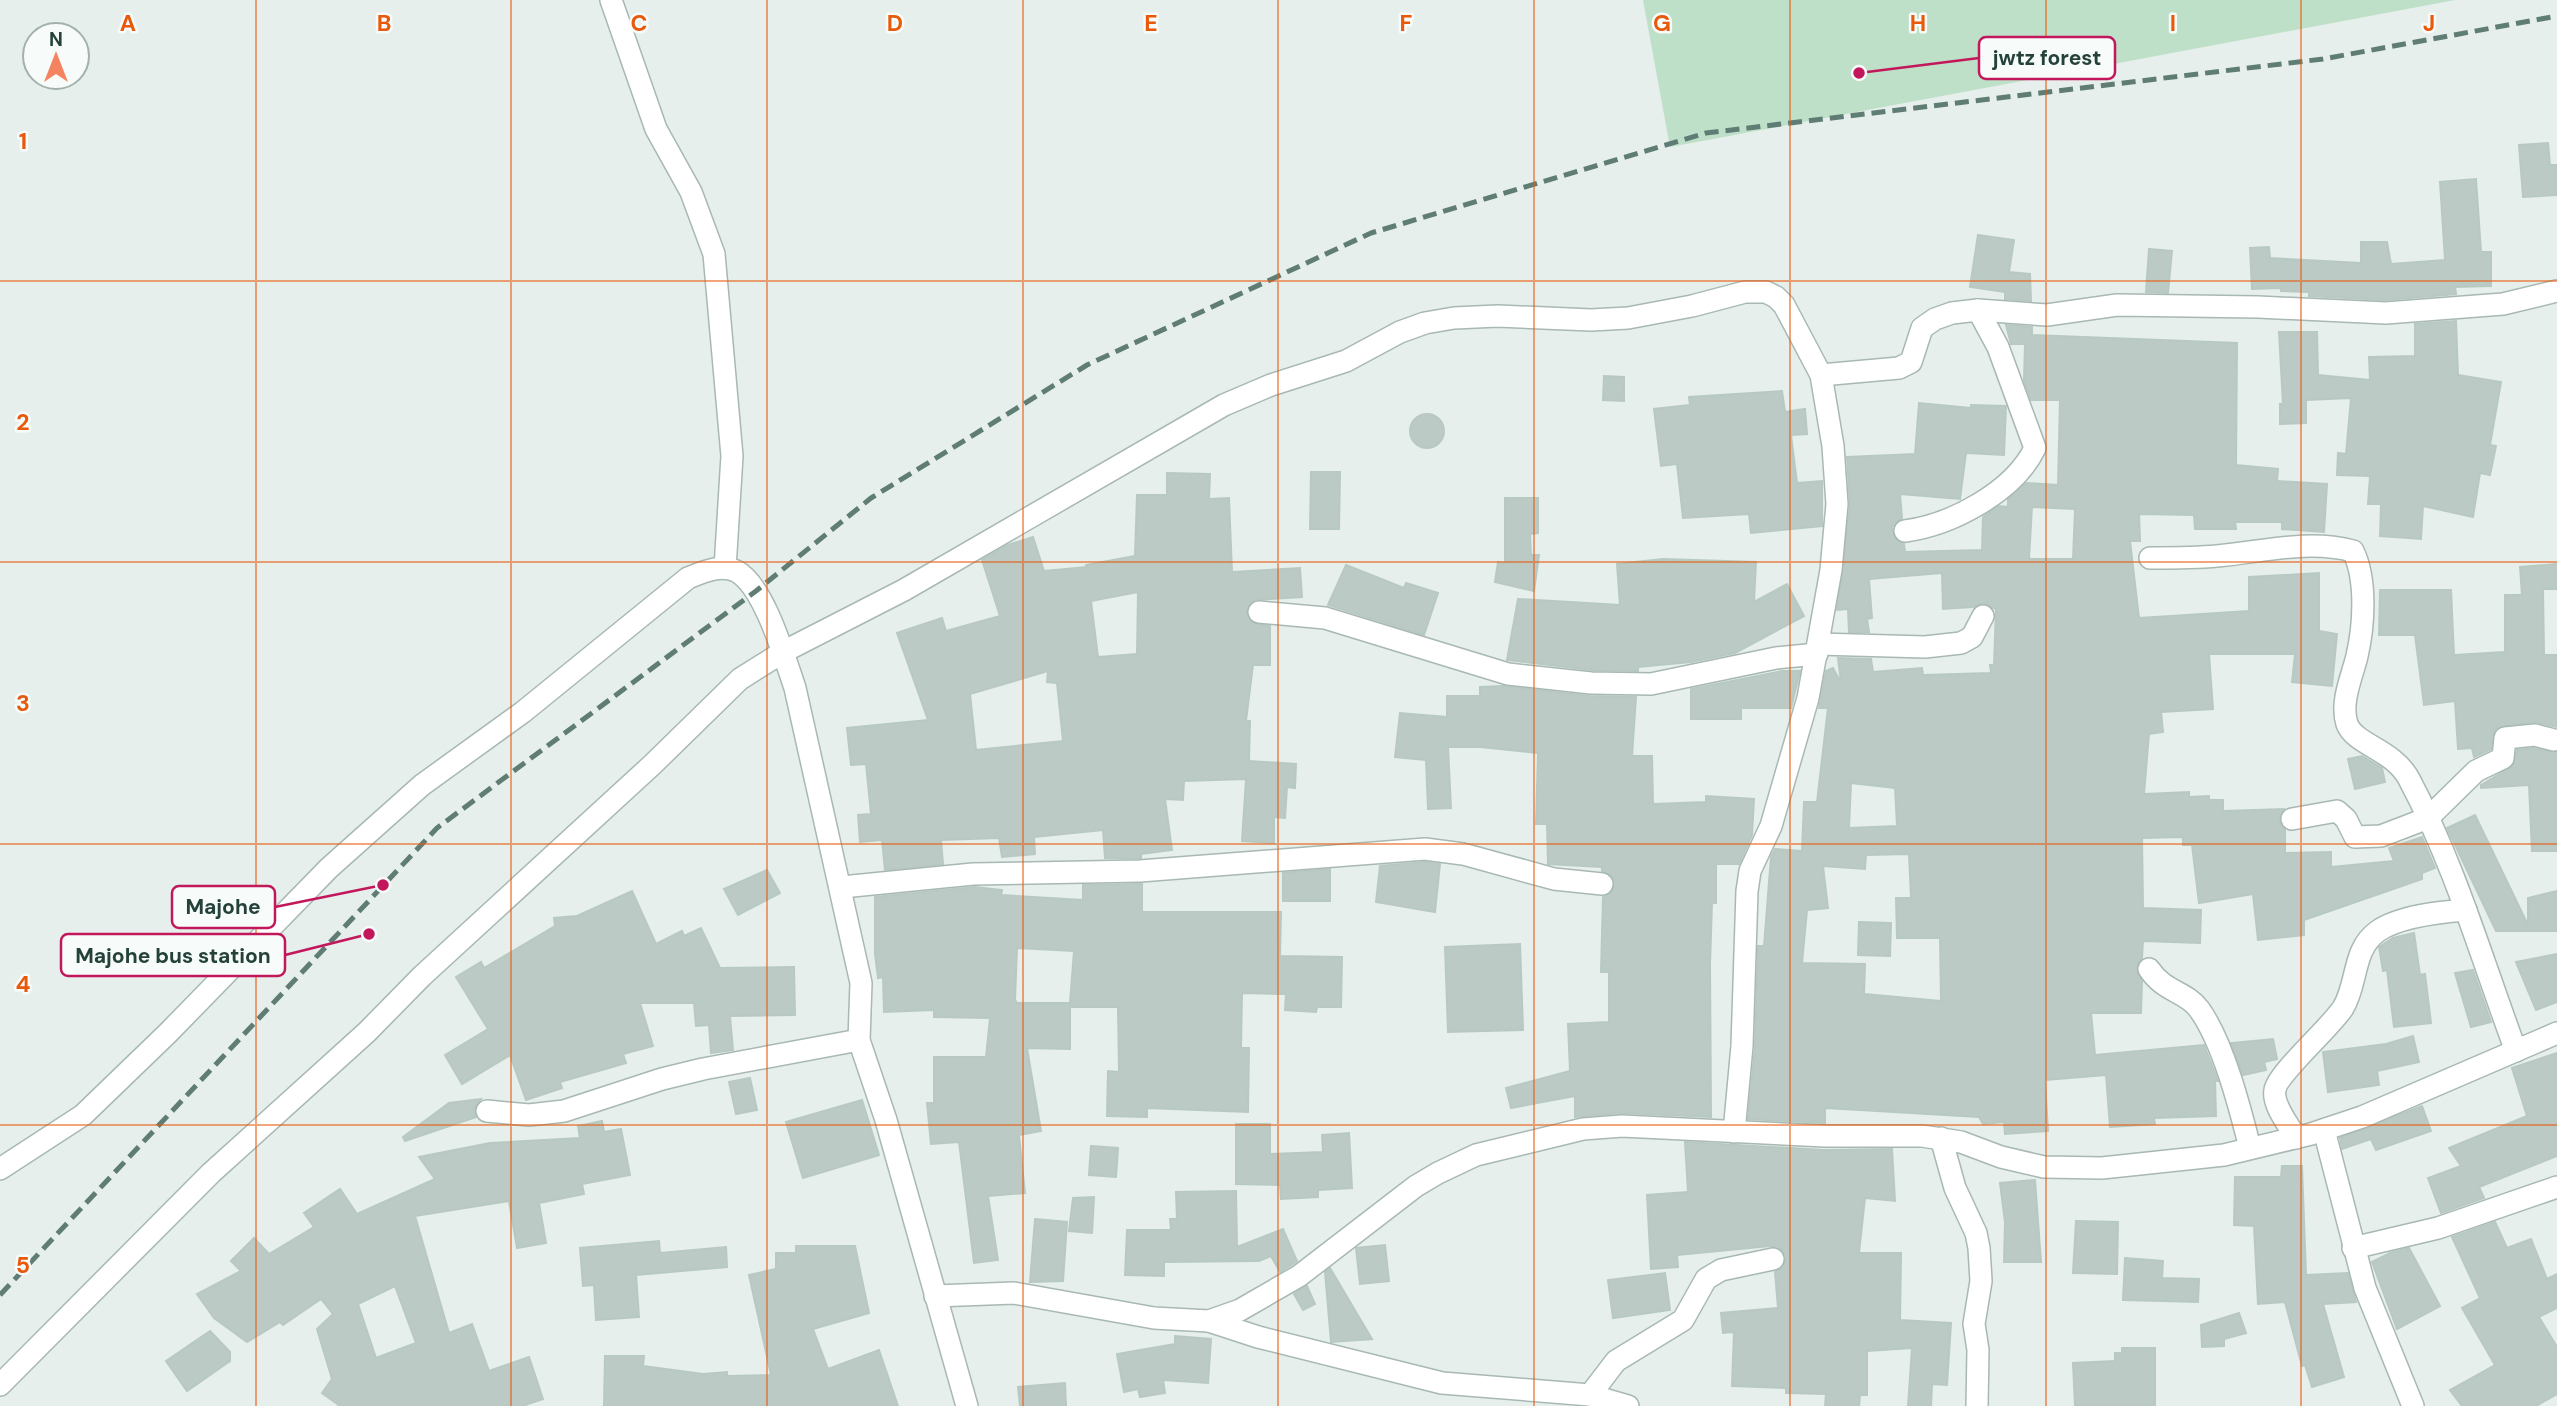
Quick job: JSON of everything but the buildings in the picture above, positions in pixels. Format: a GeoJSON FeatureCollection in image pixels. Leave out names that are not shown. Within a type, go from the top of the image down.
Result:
{"type":"FeatureCollection","features":[{"type":"Feature","properties":{"kind":"street"},"geometry":{"type":"LineString","coordinates":[[611,0],[651,117],[691,192],[714,254],[732,456],[725,568]]}},
{"type":"Feature","properties":{"kind":"street"},"geometry":{"type":"LineString","coordinates":[[1821,375],[1872,373],[1899,368],[1911,362],[1922,328],[1935,318],[1978,310],[2047,316],[2090,308],[2129,306],[2258,307],[2386,313],[2503,304],[2557,291]]}},
{"type":"Feature","properties":{"kind":"street"},"geometry":{"type":"LineString","coordinates":[[0,1385],[121,1260],[367,1032],[422,976],[652,765],[740,679],[783,652],[904,590],[1224,405],[1271,385],[1346,361],[1400,332],[1425,323],[1454,318],[1628,318],[1692,306],[1745,292],[1766,292],[1784,305],[1821,375],[1833,446],[1837,504],[1831,570],[1818,649],[1798,738],[1771,826],[1750,871],[1742,1046],[1734,1132]]}},
{"type":"Feature","properties":{"kind":"street"},"geometry":{"type":"LineString","coordinates":[[1905,531],[1933,527],[1981,502],[2021,471],[2035,449],[1998,347],[1978,310]]}},
{"type":"Feature","properties":{"kind":"street"},"geometry":{"type":"LineString","coordinates":[[2150,558],[2215,557],[2297,545],[2328,545],[2353,551],[2358,562],[2362,604],[2357,655],[2347,694],[2347,723],[2361,740],[2397,761],[2428,818],[2466,910],[2516,1051]]}},
{"type":"Feature","properties":{"kind":"street"},"geometry":{"type":"LineString","coordinates":[[0,1169],[83,1115],[329,868],[422,785],[523,712],[688,578],[710,569],[725,568],[737,572],[756,592],[783,652],[795,688],[842,887],[861,983],[859,1041],[886,1121],[967,1406]]}},
{"type":"Feature","properties":{"kind":"street"},"geometry":{"type":"LineString","coordinates":[[1259,612],[1325,618],[1508,674],[1591,683],[1651,684],[1818,649],[1953,645],[1972,637],[1983,616]]}},
{"type":"Feature","properties":{"kind":"street"},"geometry":{"type":"LineString","coordinates":[[2292,819],[2337,811],[2346,819],[2355,837],[2381,836],[2428,818],[2476,771],[2503,758],[2505,738],[2535,735],[2553,740]]}},
{"type":"Feature","properties":{"kind":"street"},"geometry":{"type":"LineString","coordinates":[[842,887],[973,874],[1140,871],[1424,849],[1463,854],[1554,879],[1602,884]]}},
{"type":"Feature","properties":{"kind":"street"},"geometry":{"type":"LineString","coordinates":[[2296,1138],[2276,1101],[2278,1080],[2307,1052],[2345,1005],[2368,939],[2380,929],[2396,923],[2466,910]]}},
{"type":"Feature","properties":{"kind":"street"},"geometry":{"type":"LineString","coordinates":[[2149,969],[2158,983],[2198,1007],[2211,1029],[2250,1148]]}},
{"type":"Feature","properties":{"kind":"street"},"geometry":{"type":"LineString","coordinates":[[1209,1321],[1240,1310],[1300,1276],[1416,1186],[1476,1155],[1583,1129],[1622,1126],[1941,1138],[2044,1167],[2080,1170],[2199,1158],[2324,1130],[2557,1033]]}},
{"type":"Feature","properties":{"kind":"street"},"geometry":{"type":"LineString","coordinates":[[487,1111],[529,1115],[564,1111],[693,1071],[859,1041]]}},
{"type":"Feature","properties":{"kind":"street"},"geometry":{"type":"LineString","coordinates":[[2324,1130],[2369,1301],[2410,1405]]}},
{"type":"Feature","properties":{"kind":"street"},"geometry":{"type":"LineString","coordinates":[[1941,1138],[1961,1206],[1976,1233],[1979,1248],[1981,1281],[1974,1324],[1978,1350],[1977,1406]]}},
{"type":"Feature","properties":{"kind":"street"},"geometry":{"type":"LineString","coordinates":[[2353,1248],[2438,1228],[2557,1186]]}},
{"type":"Feature","properties":{"kind":"street"},"geometry":{"type":"LineString","coordinates":[[1590,1395],[1616,1361],[1683,1320],[1706,1279],[1721,1270],[1773,1259]]}},
{"type":"Feature","properties":{"kind":"street"},"geometry":{"type":"LineString","coordinates":[[935,1296],[1014,1293],[1154,1318],[1209,1321],[1268,1340],[1442,1383],[1590,1395],[1628,1406]]}},
{"type":"Feature","properties":{"kind":"green space"},"geometry":{"type":"Polygon","coordinates":[[[1643,0],[2455,0],[1670,147],[1643,0]]]}},
{"type":"Feature","properties":{"kind":"railway"},"geometry":{"type":"LineString","coordinates":[[0,1295],[437,828],[756,591],[871,498],[1087,365],[1371,233],[1706,133],[2323,59],[2557,16]]}},
{"type":"Feature","properties":{"kind":"place","name":"jwtz forest"},"geometry":{"type":"Point","coordinates":[1859,73]}},
{"type":"Feature","properties":{"kind":"place","name":"Majohe"},"geometry":{"type":"Point","coordinates":[383,885]}},
{"type":"Feature","properties":{"kind":"place","name":"Majohe bus station"},"geometry":{"type":"Point","coordinates":[369,934]}}]}
